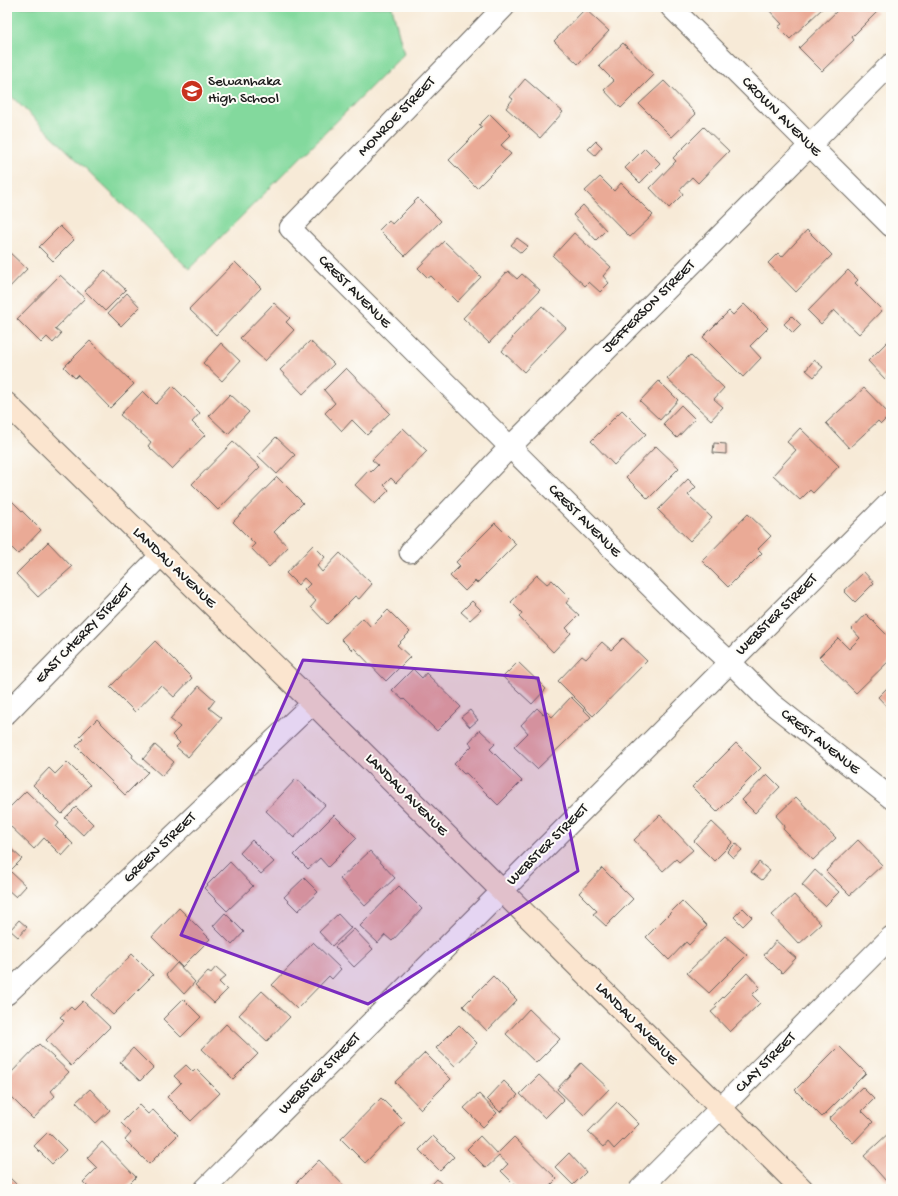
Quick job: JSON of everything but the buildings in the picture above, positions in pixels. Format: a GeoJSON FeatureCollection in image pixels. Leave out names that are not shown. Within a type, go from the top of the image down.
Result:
{"type":"FeatureCollection","features":[{"type":"Feature","properties":{"kind":"street","name":"MONROE STREET"},"geometry":{"type":"LineString","coordinates":[[290,228],[504,7]]}},
{"type":"Feature","properties":{"kind":"street","name":"CROWN AVENUE"},"geometry":{"type":"LineString","coordinates":[[671,7],[891,226]]}},
{"type":"Feature","properties":{"kind":"street","name":"JEFFERSON STREET"},"geometry":{"type":"LineString","coordinates":[[410,552],[510,447],[891,64]]}},
{"type":"Feature","properties":{"kind":"street","name":"CREST AVENUE"},"geometry":{"type":"LineString","coordinates":[[290,228],[682,618],[730,662],[771,703],[891,798]]}},
{"type":"Feature","properties":{"kind":"street","name":"LANDAU AVENUE"},"geometry":{"type":"LineString","coordinates":[[7,404],[313,703],[802,1189]]}},
{"type":"Feature","properties":{"kind":"street","name":"WEBSTER STREET"},"geometry":{"type":"LineString","coordinates":[[206,1189],[891,501]]}},
{"type":"Feature","properties":{"kind":"street","name":"EAST CHERRY STREET"},"geometry":{"type":"LineString","coordinates":[[7,713],[161,555]]}},
{"type":"Feature","properties":{"kind":"street","name":"GREEN STREET"},"geometry":{"type":"LineString","coordinates":[[7,994],[313,703]]}},
{"type":"Feature","properties":{"kind":"street","name":"CLAY STREET"},"geometry":{"type":"LineString","coordinates":[[640,1189],[891,937]]}},
{"type":"Feature","properties":{"kind":"highlighted area"},"geometry":{"type":"Polygon","coordinates":[[[303,660],[538,678],[578,871],[368,1004],[181,935],[303,660]]]}},
{"type":"Feature","properties":{"kind":"green space","name":"Sewanhaka High School"},"geometry":{"type":"Polygon","coordinates":[[[7,7],[392,7],[404,54],[189,269],[7,92],[7,7]]]}},
{"type":"Feature","properties":{"kind":"place","name":"Sewanhaka High School"},"geometry":{"type":"Point","coordinates":[192,91]}}]}
